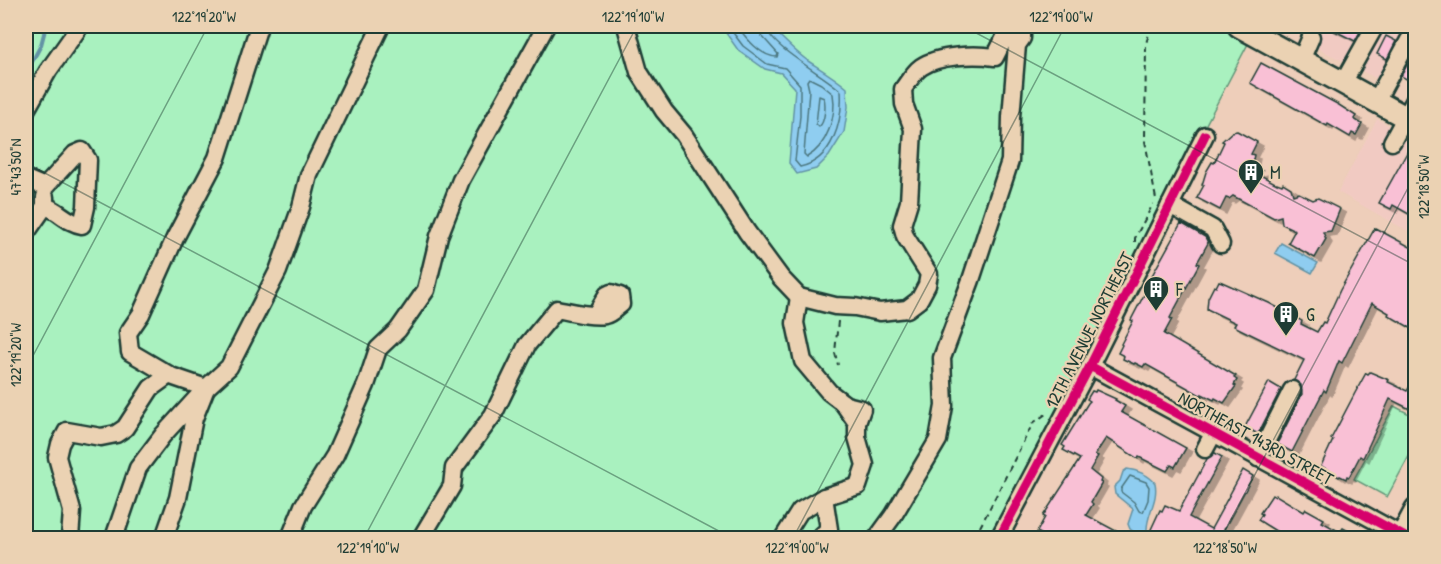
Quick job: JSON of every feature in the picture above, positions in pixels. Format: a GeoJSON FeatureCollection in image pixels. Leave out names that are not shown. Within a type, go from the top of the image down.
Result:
{"type":"FeatureCollection","features":[{"type":"Feature","properties":{"kind":"main road"},"geometry":{"type":"LineString","coordinates":[[1250,28],[1301,60],[1410,120]]}},
{"type":"Feature","properties":{"kind":"main road"},"geometry":{"type":"LineString","coordinates":[[1403,538],[1416,510]]}},
{"type":"Feature","properties":{"kind":"street"},"geometry":{"type":"LineString","coordinates":[[26,110],[48,71],[80,26]]}},
{"type":"Feature","properties":{"kind":"street"},"geometry":{"type":"LineString","coordinates":[[206,388],[169,375],[130,352],[128,333],[141,314],[175,238],[217,158],[259,26]]}},
{"type":"Feature","properties":{"kind":"street"},"geometry":{"type":"LineString","coordinates":[[114,538],[138,468],[163,435],[206,388],[229,367],[278,271],[301,207],[309,175],[381,26]]}},
{"type":"Feature","properties":{"kind":"street"},"geometry":{"type":"LineString","coordinates":[[290,538],[303,506],[335,456],[366,385],[378,349],[398,330],[426,290],[439,236],[461,180],[546,26]]}},
{"type":"Feature","properties":{"kind":"street"},"geometry":{"type":"LineString","coordinates":[[626,26],[639,72],[664,111],[684,135],[747,232],[781,278],[799,297],[880,312],[906,309],[919,300],[927,285],[929,274],[905,236],[902,225],[909,202],[913,129],[904,104],[908,83],[921,67],[951,57],[973,54],[995,57],[1008,28],[1022,27],[1017,45],[1010,161],[971,280],[942,358],[944,406],[938,440],[893,516],[877,538]]}},
{"type":"Feature","properties":{"kind":"street"},"geometry":{"type":"LineString","coordinates":[[1343,83],[1375,26]]}},
{"type":"Feature","properties":{"kind":"street"},"geometry":{"type":"LineString","coordinates":[[1301,60],[1311,37]]}},
{"type":"Feature","properties":{"kind":"street"},"geometry":{"type":"LineString","coordinates":[[1376,101],[1408,40]]}},
{"type":"Feature","properties":{"kind":"street"},"geometry":{"type":"LineString","coordinates":[[1392,142],[1410,120],[1416,98]]}},
{"type":"Feature","properties":{"kind":"street","name":"12TH AVENUE NORTHEAST"},"geometry":{"type":"LineString","coordinates":[[999,538],[1090,366],[1206,135]]}},
{"type":"Feature","properties":{"kind":"street"},"geometry":{"type":"LineString","coordinates":[[26,233],[45,206],[45,187],[75,154],[82,151],[88,160],[86,207],[82,225],[73,224],[55,209],[45,206]]}},
{"type":"Feature","properties":{"kind":"street"},"geometry":{"type":"LineString","coordinates":[[26,179],[45,187]]}},
{"type":"Feature","properties":{"kind":"street"},"geometry":{"type":"LineString","coordinates":[[1170,205],[1214,229],[1221,244]]}},
{"type":"Feature","properties":{"kind":"street"},"geometry":{"type":"LineString","coordinates":[[783,538],[801,512],[824,497],[858,486],[865,465],[857,436],[857,423],[862,408],[843,403],[829,392],[802,361],[795,323],[799,297]]}},
{"type":"Feature","properties":{"kind":"street"},"geometry":{"type":"LineString","coordinates":[[421,538],[452,486],[454,468],[493,416],[527,345],[557,309],[596,314]]}},
{"type":"Feature","properties":{"kind":"street","name":"NORTHEAST 143RD STREET"},"geometry":{"type":"LineString","coordinates":[[1090,366],[1213,434],[1261,465],[1403,538]]}},
{"type":"Feature","properties":{"kind":"street"},"geometry":{"type":"LineString","coordinates":[[70,538],[72,511],[57,457],[67,431],[101,437],[116,434],[125,428],[151,388],[169,375]]}},
{"type":"Feature","properties":{"kind":"street"},"geometry":{"type":"LineString","coordinates":[[164,538],[178,498],[194,418],[206,388]]}},
{"type":"Feature","properties":{"kind":"street"},"geometry":{"type":"LineString","coordinates":[[1261,465],[1292,390]]}},
{"type":"Feature","properties":{"kind":"street"},"geometry":{"type":"LineString","coordinates":[[1205,449],[1213,434]]}},
{"type":"Feature","properties":{"kind":"street"},"geometry":{"type":"LineString","coordinates":[[819,538],[829,529],[824,497]]}},
{"type":"Feature","properties":{"kind":"path"},"geometry":{"type":"LineString","coordinates":[[1136,244],[1135,238],[1156,198],[1144,141],[1146,42],[1152,26]]}},
{"type":"Feature","properties":{"kind":"path"},"geometry":{"type":"LineString","coordinates":[[838,365],[835,353],[839,306]]}},
{"type":"Feature","properties":{"kind":"path"},"geometry":{"type":"LineString","coordinates":[[1072,369],[1072,356],[1090,333]]}},
{"type":"Feature","properties":{"kind":"path"},"geometry":{"type":"LineString","coordinates":[[968,538],[969,533],[976,535],[1032,423],[1050,412]]}},
{"type":"Feature","properties":{"kind":"shaded area"},"geometry":{"type":"Polygon","coordinates":[[[1307,26],[1409,26],[1415,29],[1415,38],[1391,86],[1300,39],[1307,26]]]}},
{"type":"Feature","properties":{"kind":"shaded area"},"geometry":{"type":"Polygon","coordinates":[[[1377,119],[1415,140],[1415,235],[1338,192],[1377,119]]]}},
{"type":"Feature","properties":{"kind":"green space"},"geometry":{"type":"Polygon","coordinates":[[[33,26],[1228,26],[1251,38],[1062,400],[1002,538],[26,538],[26,40],[33,26]]]}},
{"type":"Feature","properties":{"kind":"green space"},"geometry":{"type":"Polygon","coordinates":[[[1394,406],[1415,417],[1415,445],[1387,497],[1354,479],[1394,406]]]}},
{"type":"Feature","properties":{"kind":"water"},"geometry":{"type":"Polygon","coordinates":[[[721,26],[770,26],[803,57],[847,88],[848,107],[844,132],[829,156],[816,169],[797,174],[789,163],[795,88],[781,73],[765,69],[738,50],[721,26]]]}},
{"type":"Feature","properties":{"kind":"water"},"geometry":{"type":"Polygon","coordinates":[[[1281,243],[1318,263],[1312,273],[1275,253],[1281,243]]]}},
{"type":"Feature","properties":{"kind":"water"},"geometry":{"type":"Polygon","coordinates":[[[1127,469],[1142,473],[1155,483],[1156,490],[1147,533],[1137,534],[1130,529],[1128,524],[1133,509],[1115,494],[1114,487],[1127,469]]]}},
{"type":"Feature","properties":{"kind":"building"},"geometry":{"type":"Polygon","coordinates":[[[1325,26],[1363,26],[1355,41],[1325,26]]]}},
{"type":"Feature","properties":{"kind":"building"},"geometry":{"type":"Polygon","coordinates":[[[1386,36],[1396,41],[1387,59],[1377,54],[1386,36]]]}},
{"type":"Feature","properties":{"kind":"building"},"geometry":{"type":"Polygon","coordinates":[[[1415,51],[1416,69],[1410,81],[1401,76],[1415,51]]]}},
{"type":"Feature","properties":{"kind":"building"},"geometry":{"type":"Polygon","coordinates":[[[1261,63],[1356,116],[1354,119],[1362,124],[1356,135],[1352,133],[1350,137],[1328,124],[1327,126],[1250,83],[1261,63]]]}},
{"type":"Feature","properties":{"kind":"building","name":"M"},"geometry":{"type":"Polygon","coordinates":[[[1237,131],[1257,142],[1251,154],[1254,155],[1250,174],[1262,171],[1260,175],[1277,184],[1282,185],[1283,183],[1291,188],[1293,195],[1299,193],[1313,200],[1318,198],[1340,209],[1331,231],[1323,232],[1326,239],[1315,258],[1288,243],[1295,230],[1282,224],[1281,216],[1274,218],[1233,196],[1226,198],[1220,210],[1197,198],[1204,185],[1202,185],[1206,172],[1212,162],[1214,163],[1224,142],[1222,141],[1232,132],[1237,131]]]}},
{"type":"Feature","properties":{"kind":"building"},"geometry":{"type":"Polygon","coordinates":[[[1409,149],[1416,153],[1416,218],[1393,205],[1391,209],[1379,203],[1409,149]]]}},
{"type":"Feature","properties":{"kind":"building","name":"F"},"geometry":{"type":"Polygon","coordinates":[[[1181,223],[1205,237],[1208,243],[1164,334],[1236,376],[1234,378],[1237,380],[1234,385],[1236,386],[1224,403],[1215,398],[1214,400],[1202,394],[1202,396],[1145,364],[1143,367],[1123,359],[1124,356],[1118,353],[1146,291],[1144,290],[1181,223]]]}},
{"type":"Feature","properties":{"kind":"building"},"geometry":{"type":"Polygon","coordinates":[[[1375,228],[1416,250],[1416,331],[1372,303],[1342,363],[1339,361],[1326,392],[1324,390],[1292,452],[1277,444],[1302,394],[1301,385],[1294,380],[1304,360],[1234,326],[1236,323],[1207,309],[1208,298],[1219,281],[1269,303],[1317,332],[1323,322],[1325,323],[1340,290],[1375,228]]]}},
{"type":"Feature","properties":{"kind":"building"},"geometry":{"type":"Polygon","coordinates":[[[1370,372],[1407,391],[1416,375],[1416,412],[1390,399],[1363,458],[1360,456],[1346,479],[1321,466],[1333,440],[1331,439],[1366,373],[1370,372]]]}},
{"type":"Feature","properties":{"kind":"building"},"geometry":{"type":"Polygon","coordinates":[[[1269,382],[1281,389],[1258,434],[1245,427],[1269,382]]]}},
{"type":"Feature","properties":{"kind":"building"},"geometry":{"type":"Polygon","coordinates":[[[1096,390],[1125,406],[1121,412],[1186,448],[1175,467],[1171,465],[1167,471],[1139,457],[1138,459],[1106,438],[1095,455],[1098,456],[1090,470],[1101,479],[1102,483],[1086,515],[1129,538],[1038,538],[1041,534],[1037,532],[1045,517],[1043,516],[1080,459],[1063,450],[1065,447],[1062,445],[1090,401],[1087,399],[1092,391],[1096,390]]]}},
{"type":"Feature","properties":{"kind":"building"},"geometry":{"type":"Polygon","coordinates":[[[1215,453],[1222,457],[1189,517],[1211,529],[1243,470],[1253,476],[1221,535],[1228,538],[1147,538],[1160,510],[1162,511],[1165,505],[1179,511],[1207,459],[1215,453]]]}},
{"type":"Feature","properties":{"kind":"building"},"geometry":{"type":"Polygon","coordinates":[[[1272,495],[1275,497],[1276,495],[1304,512],[1306,509],[1324,519],[1322,522],[1340,532],[1343,528],[1362,538],[1287,538],[1258,520],[1272,495]]]}},
{"type":"Feature","properties":{"kind":"waterway"},"geometry":{"type":"LineString","coordinates":[[26,73],[41,45],[46,26]]}},
{"type":"Feature","properties":{"kind":"cycle path"},"geometry":{"type":"LineString","coordinates":[[999,538],[1090,366],[1205,135]]}},
{"type":"Feature","properties":{"kind":"cycle path"},"geometry":{"type":"LineString","coordinates":[[1090,366],[1407,538]]}},
{"type":"Feature","properties":{"kind":"place","name":"M"},"geometry":{"type":"Point","coordinates":[1251,195]}},
{"type":"Feature","properties":{"kind":"place","name":"F"},"geometry":{"type":"Point","coordinates":[1156,312]}},
{"type":"Feature","properties":{"kind":"place","name":"G"},"geometry":{"type":"Point","coordinates":[1286,337]}}]}
